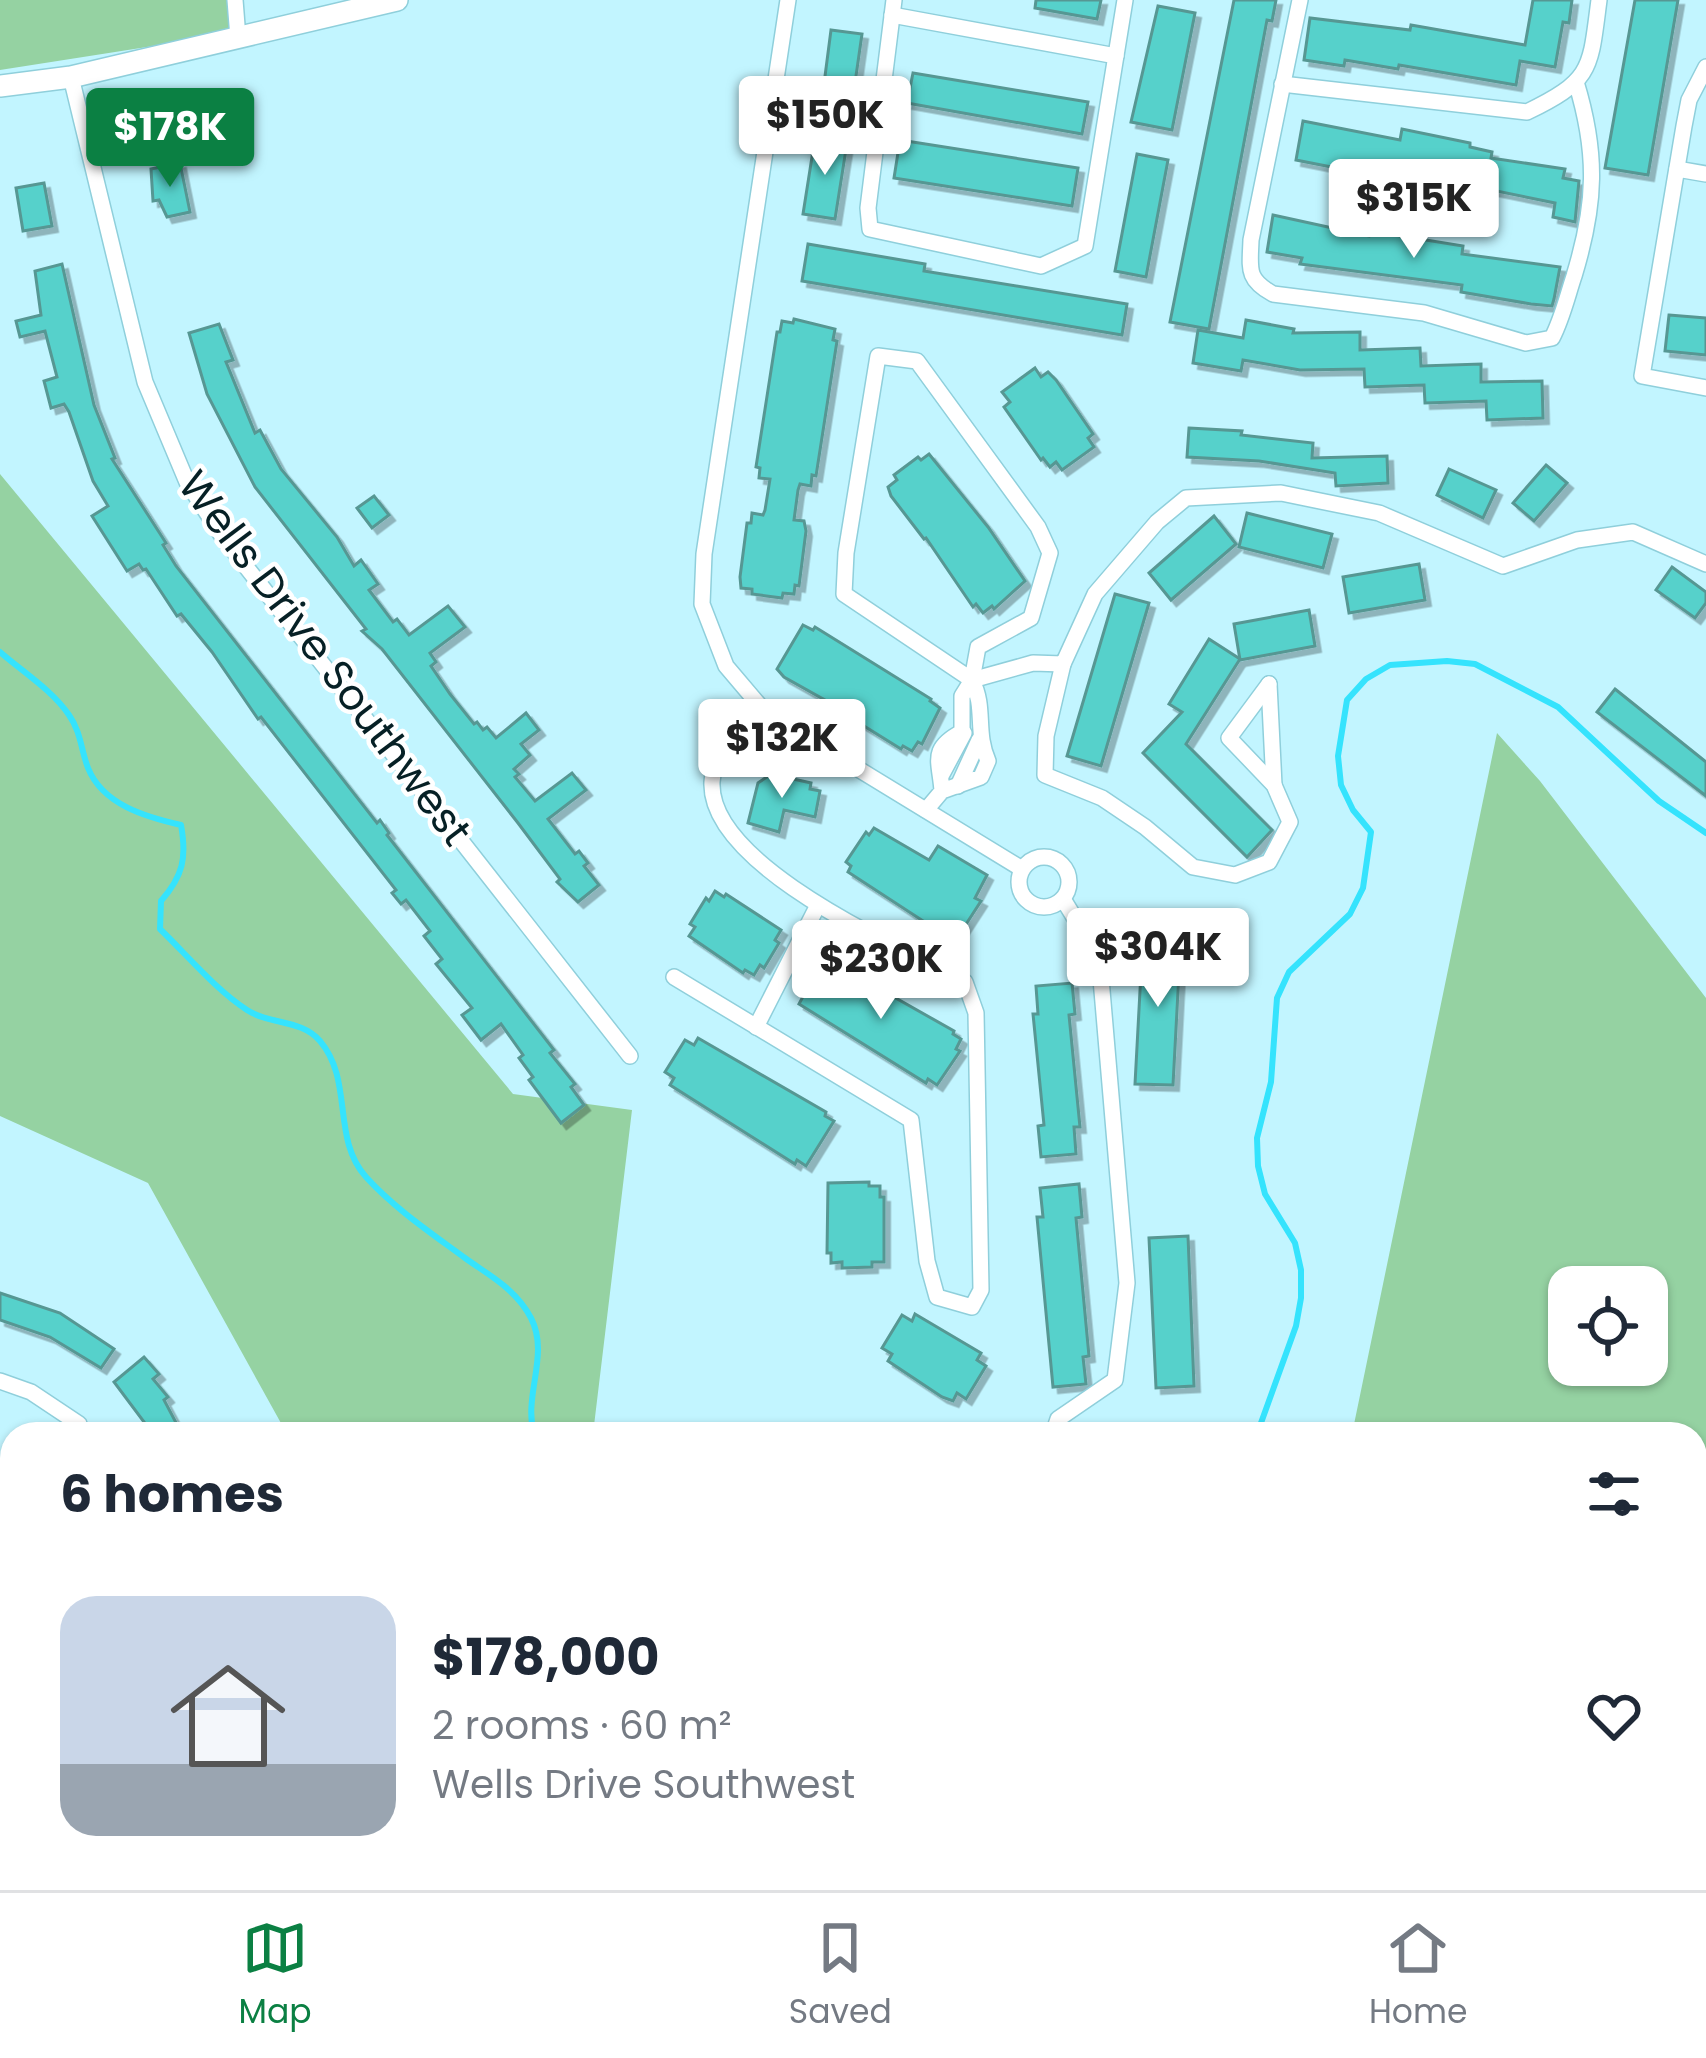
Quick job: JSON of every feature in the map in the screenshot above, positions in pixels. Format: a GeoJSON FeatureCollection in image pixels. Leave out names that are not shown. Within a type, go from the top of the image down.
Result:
{"type":"FeatureCollection","features":[{"type":"Feature","properties":{"kind":"main road"},"geometry":{"type":"LineString","coordinates":[[0,86],[71,77],[397,0]]}},
{"type":"Feature","properties":{"kind":"street"},"geometry":{"type":"LineString","coordinates":[[235,0],[238,38]]}},
{"type":"Feature","properties":{"kind":"street"},"geometry":{"type":"LineString","coordinates":[[788,0],[702,604],[726,666],[765,712],[1022,869]]}},
{"type":"Feature","properties":{"kind":"street"},"geometry":{"type":"LineString","coordinates":[[1116,56],[893,7],[868,208],[870,230],[1041,266],[1085,246],[1116,56],[1125,0]]}},
{"type":"Feature","properties":{"kind":"street"},"geometry":{"type":"LineString","coordinates":[[1300,0],[1251,240],[1250,270],[1256,284],[1273,294],[1424,313],[1526,343],[1552,338],[1589,226],[1594,167],[1590,127],[1576,82]]}},
{"type":"Feature","properties":{"kind":"street"},"geometry":{"type":"LineString","coordinates":[[1282,84],[1527,112],[1556,98],[1584,75],[1599,0]]}},
{"type":"Feature","properties":{"kind":"street"},"geometry":{"type":"LineString","coordinates":[[1706,67],[1689,100],[1642,376],[1706,388]]}},
{"type":"Feature","properties":{"kind":"street","name":"Wells Drive Southwest"},"geometry":{"type":"LineString","coordinates":[[71,77],[145,382],[187,482],[222,536],[629,1056]]}},
{"type":"Feature","properties":{"kind":"street"},"geometry":{"type":"LineString","coordinates":[[1677,169],[1706,174]]}},
{"type":"Feature","properties":{"kind":"street"},"geometry":{"type":"LineString","coordinates":[[926,810],[947,784],[956,752],[973,736],[980,697],[972,680],[844,594],[846,553],[878,356],[917,361],[1037,527],[1050,554],[1031,617],[978,647],[972,680]]}},
{"type":"Feature","properties":{"kind":"street"},"geometry":{"type":"LineString","coordinates":[[1274,785],[1270,684],[1229,738],[1274,785],[1290,822],[1269,862],[1235,875],[1193,868],[1102,797],[1045,776],[1046,736],[1063,664],[1095,594],[1157,522],[1186,498],[1281,493],[1379,513],[1503,566],[1577,540],[1633,532],[1706,563]]}},
{"type":"Feature","properties":{"kind":"street"},"geometry":{"type":"LineString","coordinates":[[972,680],[1033,662],[1063,664]]}},
{"type":"Feature","properties":{"kind":"street"},"geometry":{"type":"LineString","coordinates":[[674,977],[911,1120],[927,1261],[937,1297],[972,1307],[981,1290],[976,1013],[965,982],[786,886],[728,828],[715,806],[712,785],[721,745],[754,702]]}},
{"type":"Feature","properties":{"kind":"street"},"geometry":{"type":"LineString","coordinates":[[947,784],[981,777],[988,761],[973,736]]}},
{"type":"Feature","properties":{"kind":"street"},"geometry":{"type":"LineString","coordinates":[[1057,1422],[1115,1380],[1127,1283],[1096,953],[1063,899],[1069,878],[1058,860],[1041,856],[1022,869],[1019,886],[1034,905],[1046,907],[1063,899]]}},
{"type":"Feature","properties":{"kind":"street"},"geometry":{"type":"LineString","coordinates":[[756,1027],[818,905]]}},
{"type":"Feature","properties":{"kind":"street"},"geometry":{"type":"LineString","coordinates":[[0,1381],[31,1392],[76,1422]]}},
{"type":"Feature","properties":{"kind":"green space"},"geometry":{"type":"Polygon","coordinates":[[[0,0],[232,0],[230,34],[0,70],[0,0]]]}},
{"type":"Feature","properties":{"kind":"green space"},"geometry":{"type":"Polygon","coordinates":[[[0,474],[513,1094],[632,1110],[594,1422],[280,1422],[148,1183],[0,1116],[0,474]]]}},
{"type":"Feature","properties":{"kind":"green space"},"geometry":{"type":"Polygon","coordinates":[[[1497,733],[1540,781],[1706,998],[1706,1422],[1354,1422],[1497,733]]]}},
{"type":"Feature","properties":{"kind":"building"},"geometry":{"type":"Polygon","coordinates":[[[1036,0],[1101,0],[1097,19],[1035,8],[1036,0]]]}},
{"type":"Feature","properties":{"kind":"building"},"geometry":{"type":"Polygon","coordinates":[[[1234,0],[1276,0],[1272,21],[1267,20],[1209,329],[1170,322],[1234,0]]]}},
{"type":"Feature","properties":{"kind":"building"},"geometry":{"type":"Polygon","coordinates":[[[1533,0],[1572,0],[1569,23],[1563,22],[1555,67],[1520,61],[1516,85],[1399,65],[1398,69],[1345,60],[1344,66],[1304,60],[1310,18],[1410,30],[1411,25],[1525,45],[1533,0]]]}},
{"type":"Feature","properties":{"kind":"building"},"geometry":{"type":"Polygon","coordinates":[[[1635,0],[1678,0],[1648,175],[1605,168],[1635,0]]]}},
{"type":"Feature","properties":{"kind":"building"},"geometry":{"type":"Polygon","coordinates":[[[1158,6],[1195,13],[1172,130],[1131,122],[1158,6]]]}},
{"type":"Feature","properties":{"kind":"building"},"geometry":{"type":"Polygon","coordinates":[[[831,30],[862,34],[851,111],[821,107],[831,30]]]}},
{"type":"Feature","properties":{"kind":"building"},"geometry":{"type":"Polygon","coordinates":[[[913,73],[1088,102],[1082,134],[907,103],[913,73]]]}},
{"type":"Feature","properties":{"kind":"building"},"geometry":{"type":"Polygon","coordinates":[[[1303,121],[1400,140],[1402,129],[1470,143],[1470,147],[1492,152],[1491,158],[1565,169],[1563,178],[1579,181],[1575,222],[1553,217],[1555,203],[1389,169],[1387,178],[1296,160],[1303,121]]]}},
{"type":"Feature","properties":{"kind":"building"},"geometry":{"type":"Polygon","coordinates":[[[815,138],[847,143],[835,219],[803,214],[815,138]]]}},
{"type":"Feature","properties":{"kind":"building"},"geometry":{"type":"Polygon","coordinates":[[[900,140],[1078,168],[1072,206],[894,178],[900,140]]]}},
{"type":"Feature","properties":{"kind":"building"},"geometry":{"type":"Polygon","coordinates":[[[1137,154],[1168,160],[1146,277],[1115,271],[1137,154]]]}},
{"type":"Feature","properties":{"kind":"building"},"geometry":{"type":"Polygon","coordinates":[[[180,163],[190,212],[167,217],[159,200],[153,201],[151,169],[180,163]]]}},
{"type":"Feature","properties":{"kind":"building"},"geometry":{"type":"Polygon","coordinates":[[[44,183],[52,226],[23,231],[16,188],[44,183]]]}},
{"type":"Feature","properties":{"kind":"building"},"geometry":{"type":"Polygon","coordinates":[[[1273,215],[1369,236],[1370,231],[1463,246],[1462,254],[1560,267],[1552,306],[1461,292],[1462,285],[1300,264],[1302,258],[1267,252],[1273,215]]]}},
{"type":"Feature","properties":{"kind":"building"},"geometry":{"type":"Polygon","coordinates":[[[808,244],[925,264],[924,271],[1127,304],[1122,335],[802,281],[808,244]]]}},
{"type":"Feature","properties":{"kind":"building"},"geometry":{"type":"Polygon","coordinates":[[[62,264],[94,405],[112,459],[176,566],[377,823],[380,820],[554,1050],[550,1053],[575,1084],[571,1087],[584,1105],[561,1123],[529,1080],[533,1077],[519,1058],[523,1055],[501,1024],[481,1040],[462,1015],[472,1008],[436,964],[442,959],[424,936],[430,931],[406,900],[401,904],[392,893],[396,890],[258,719],[212,652],[181,614],[177,616],[146,569],[139,564],[127,571],[92,516],[108,506],[93,481],[69,412],[64,404],[51,408],[44,381],[57,377],[45,331],[20,337],[16,321],[41,315],[35,271],[62,264]]]}},
{"type":"Feature","properties":{"kind":"building"},"geometry":{"type":"Polygon","coordinates":[[[1669,315],[1706,318],[1706,355],[1665,351],[1669,315]]]}},
{"type":"Feature","properties":{"kind":"building"},"geometry":{"type":"Polygon","coordinates":[[[794,319],[835,329],[833,340],[837,341],[816,476],[812,475],[811,486],[800,484],[798,490],[794,520],[804,521],[806,531],[799,586],[795,585],[794,594],[783,593],[782,598],[752,594],[752,589],[741,588],[740,577],[747,523],[752,513],[763,515],[770,479],[759,478],[756,467],[777,332],[782,321],[793,323],[794,319]]]}},
{"type":"Feature","properties":{"kind":"building"},"geometry":{"type":"Polygon","coordinates":[[[1246,320],[1294,329],[1293,333],[1360,332],[1360,350],[1420,348],[1421,366],[1481,364],[1481,382],[1542,381],[1543,418],[1487,420],[1486,401],[1425,403],[1424,385],[1365,387],[1364,369],[1300,370],[1243,360],[1241,371],[1193,363],[1198,330],[1243,338],[1246,320]]]}},
{"type":"Feature","properties":{"kind":"building"},"geometry":{"type":"Polygon","coordinates":[[[219,324],[233,360],[226,362],[255,433],[260,430],[281,469],[337,537],[354,566],[361,560],[378,584],[369,590],[393,622],[397,619],[409,635],[448,606],[465,627],[430,653],[436,662],[431,666],[450,694],[474,724],[483,730],[487,727],[496,738],[526,713],[539,730],[521,744],[530,755],[514,769],[519,774],[515,777],[535,801],[572,773],[586,790],[548,819],[575,854],[579,851],[599,885],[578,902],[557,882],[560,879],[518,823],[382,649],[362,631],[366,629],[255,487],[207,394],[189,333],[219,324]]]}},
{"type":"Feature","properties":{"kind":"building"},"geometry":{"type":"Polygon","coordinates":[[[1035,368],[1041,377],[1048,372],[1056,380],[1093,434],[1088,438],[1094,447],[1062,470],[1056,462],[1050,467],[1041,460],[1004,407],[1010,402],[1002,392],[1035,368]]]}},
{"type":"Feature","properties":{"kind":"building"},"geometry":{"type":"Polygon","coordinates":[[[1189,428],[1313,443],[1312,458],[1387,456],[1388,483],[1336,486],[1335,473],[1259,461],[1187,457],[1189,428]]]}},
{"type":"Feature","properties":{"kind":"building"},"geometry":{"type":"Polygon","coordinates":[[[929,454],[1025,581],[994,609],[983,613],[976,604],[973,607],[891,496],[888,487],[897,480],[894,475],[929,454]]]}},
{"type":"Feature","properties":{"kind":"building"},"geometry":{"type":"Polygon","coordinates":[[[1546,465],[1567,483],[1534,521],[1513,503],[1546,465]]]}},
{"type":"Feature","properties":{"kind":"building"},"geometry":{"type":"Polygon","coordinates":[[[1449,469],[1496,490],[1483,518],[1437,495],[1449,469]]]}},
{"type":"Feature","properties":{"kind":"building"},"geometry":{"type":"Polygon","coordinates":[[[374,496],[389,515],[372,528],[357,508],[374,496]]]}},
{"type":"Feature","properties":{"kind":"building"},"geometry":{"type":"Polygon","coordinates":[[[1247,513],[1332,534],[1323,568],[1239,547],[1247,513]]]}},
{"type":"Feature","properties":{"kind":"building"},"geometry":{"type":"Polygon","coordinates":[[[1214,516],[1236,544],[1171,600],[1149,573],[1214,516]]]}},
{"type":"Feature","properties":{"kind":"building"},"geometry":{"type":"Polygon","coordinates":[[[1419,564],[1425,600],[1349,613],[1343,577],[1419,564]]]}},
{"type":"Feature","properties":{"kind":"building"},"geometry":{"type":"Polygon","coordinates":[[[1672,567],[1706,592],[1706,603],[1695,618],[1656,590],[1672,567]]]}},
{"type":"Feature","properties":{"kind":"building"},"geometry":{"type":"Polygon","coordinates":[[[1115,594],[1149,603],[1101,766],[1067,756],[1115,594]]]}},
{"type":"Feature","properties":{"kind":"building"},"geometry":{"type":"Polygon","coordinates":[[[1309,610],[1315,646],[1240,660],[1234,624],[1309,610]]]}},
{"type":"Feature","properties":{"kind":"building"},"geometry":{"type":"Polygon","coordinates":[[[803,625],[815,627],[940,708],[922,744],[918,742],[912,751],[901,749],[784,677],[777,669],[803,625]]]}},
{"type":"Feature","properties":{"kind":"building"},"geometry":{"type":"Polygon","coordinates":[[[1209,639],[1240,659],[1186,744],[1272,830],[1247,857],[1143,753],[1182,712],[1169,704],[1209,639]]]}},
{"type":"Feature","properties":{"kind":"building"},"geometry":{"type":"Polygon","coordinates":[[[1615,689],[1706,762],[1706,796],[1597,712],[1615,689]]]}},
{"type":"Feature","properties":{"kind":"building"},"geometry":{"type":"Polygon","coordinates":[[[771,774],[811,783],[810,789],[820,791],[815,817],[784,810],[779,832],[748,823],[758,783],[771,774]]]}},
{"type":"Feature","properties":{"kind":"building"},"geometry":{"type":"Polygon","coordinates":[[[874,828],[929,860],[938,846],[987,875],[975,898],[981,901],[961,932],[954,937],[943,934],[848,872],[851,866],[846,862],[866,832],[869,835],[874,828]]]}},
{"type":"Feature","properties":{"kind":"building"},"geometry":{"type":"Polygon","coordinates":[[[715,891],[781,930],[764,968],[760,965],[754,975],[743,973],[689,936],[695,927],[690,924],[715,891]]]}},
{"type":"Feature","properties":{"kind":"building"},"geometry":{"type":"Polygon","coordinates":[[[1143,935],[1181,935],[1173,1085],[1135,1084],[1143,935]]]}},
{"type":"Feature","properties":{"kind":"building"},"geometry":{"type":"Polygon","coordinates":[[[825,958],[954,1031],[961,1039],[956,1049],[960,1051],[937,1085],[928,1079],[926,1083],[799,1004],[816,964],[820,967],[825,958]]]}},
{"type":"Feature","properties":{"kind":"building"},"geometry":{"type":"Polygon","coordinates":[[[1072,983],[1075,1014],[1069,1015],[1080,1127],[1074,1127],[1076,1154],[1041,1157],[1038,1126],[1044,1125],[1033,1014],[1038,1014],[1036,986],[1072,983]]]}},
{"type":"Feature","properties":{"kind":"building"},"geometry":{"type":"Polygon","coordinates":[[[698,1038],[834,1121],[806,1166],[797,1160],[795,1164],[670,1085],[674,1078],[665,1072],[685,1040],[694,1045],[698,1038]]]}},
{"type":"Feature","properties":{"kind":"building"},"geometry":{"type":"Polygon","coordinates":[[[869,1182],[869,1186],[880,1186],[880,1197],[884,1197],[884,1262],[842,1268],[842,1262],[831,1263],[831,1253],[827,1253],[828,1183],[869,1182]]]}},
{"type":"Feature","properties":{"kind":"building"},"geometry":{"type":"Polygon","coordinates":[[[1079,1184],[1082,1217],[1076,1218],[1089,1356],[1083,1357],[1086,1384],[1053,1387],[1037,1217],[1043,1217],[1040,1188],[1079,1184]]]}},
{"type":"Feature","properties":{"kind":"building"},"geometry":{"type":"Polygon","coordinates":[[[1188,1236],[1194,1386],[1156,1388],[1149,1238],[1188,1236]]]}},
{"type":"Feature","properties":{"kind":"building"},"geometry":{"type":"Polygon","coordinates":[[[0,1293],[60,1313],[114,1349],[101,1368],[50,1337],[0,1320],[0,1293]]]}},
{"type":"Feature","properties":{"kind":"building"},"geometry":{"type":"Polygon","coordinates":[[[915,1314],[981,1353],[977,1360],[986,1366],[966,1399],[957,1393],[953,1401],[942,1397],[888,1361],[892,1354],[882,1348],[902,1315],[912,1321],[915,1314]]]}},
{"type":"Feature","properties":{"kind":"building"},"geometry":{"type":"Polygon","coordinates":[[[144,1357],[159,1374],[153,1379],[168,1397],[164,1400],[176,1422],[144,1422],[114,1382],[144,1357]]]}},
{"type":"Feature","properties":{"kind":"waterway"},"geometry":{"type":"LineString","coordinates":[[0,652],[46,689],[69,715],[88,768],[104,791],[140,813],[181,825],[182,866],[161,901],[160,929],[247,1010],[304,1029],[320,1041],[337,1074],[349,1145],[366,1177],[413,1220],[502,1284],[525,1308],[538,1346],[532,1422]]}},
{"type":"Feature","properties":{"kind":"waterway"},"geometry":{"type":"LineString","coordinates":[[1261,1422],[1296,1326],[1301,1298],[1295,1243],[1265,1194],[1258,1166],[1257,1138],[1271,1082],[1277,998],[1289,972],[1350,914],[1363,888],[1371,832],[1341,785],[1338,756],[1347,700],[1366,679],[1390,665],[1475,664],[1558,707],[1659,801],[1706,833]]}}]}
